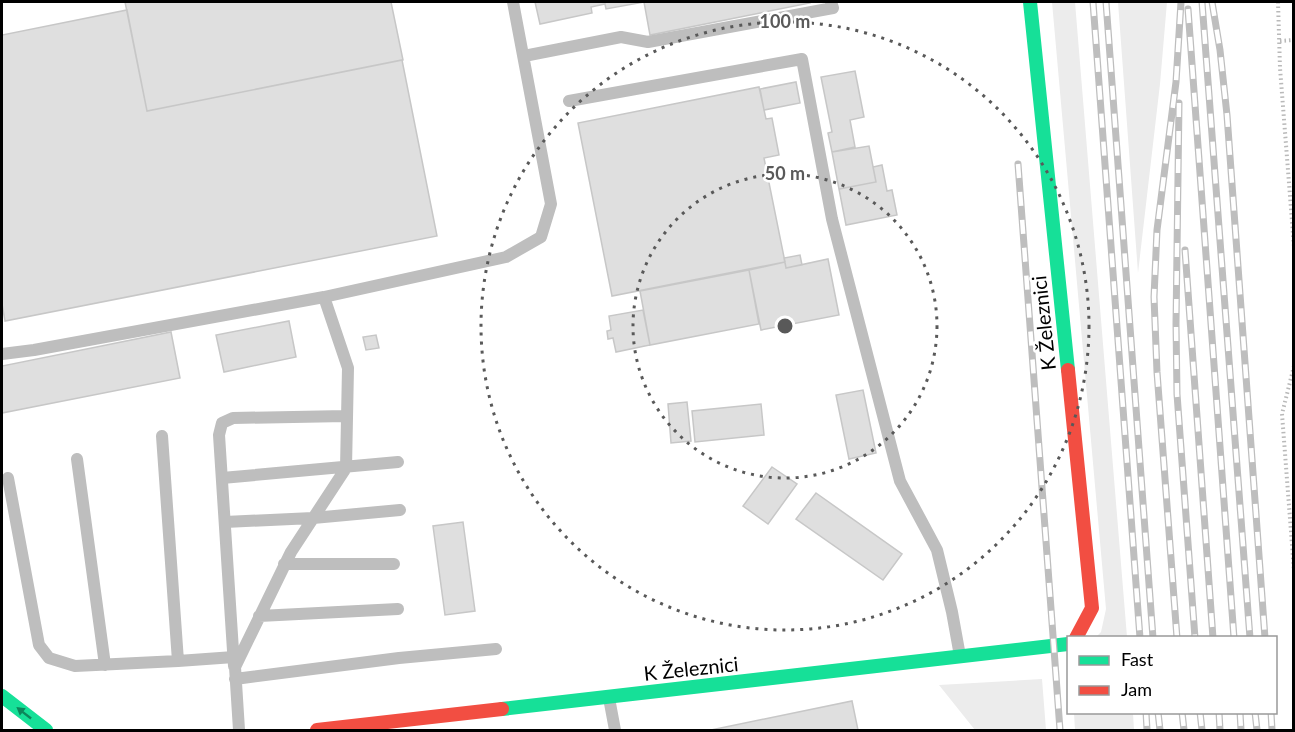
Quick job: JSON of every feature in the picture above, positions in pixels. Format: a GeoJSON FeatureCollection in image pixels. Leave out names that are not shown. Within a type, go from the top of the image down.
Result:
{"type":"FeatureCollection","features":[{"type":"Feature","properties":{"kind":"street","name":"K Železnici"},"geometry":{"type":"LineString","coordinates":[[1030,2],[1092,608],[1077,636]]}},
{"type":"Feature","properties":{"kind":"street","name":"K Železnici"},"geometry":{"type":"LineString","coordinates":[[317,730],[1067,644]]}},
{"type":"Feature","properties":{"kind":"street"},"geometry":{"type":"LineString","coordinates":[[2,696],[46,730]]}},
{"type":"Feature","properties":{"kind":"lane"},"geometry":{"type":"LineString","coordinates":[[2,354],[324,297],[506,257],[541,237],[551,204],[513,2]]}},
{"type":"Feature","properties":{"kind":"lane"},"geometry":{"type":"LineString","coordinates":[[524,57],[621,37],[648,42],[833,8],[831,2]]}},
{"type":"Feature","properties":{"kind":"lane"},"geometry":{"type":"LineString","coordinates":[[568,101],[802,59],[832,219],[900,481],[938,550],[960,657]]}},
{"type":"Feature","properties":{"kind":"lane"},"geometry":{"type":"LineString","coordinates":[[235,668],[284,564],[346,468],[348,368],[324,297]]}},
{"type":"Feature","properties":{"kind":"lane"},"geometry":{"type":"LineString","coordinates":[[239,730],[219,435],[222,423],[233,418],[346,416]]}},
{"type":"Feature","properties":{"kind":"lane"},"geometry":{"type":"LineString","coordinates":[[162,436],[178,661]]}},
{"type":"Feature","properties":{"kind":"lane"},"geometry":{"type":"LineString","coordinates":[[77,459],[105,665]]}},
{"type":"Feature","properties":{"kind":"lane"},"geometry":{"type":"LineString","coordinates":[[222,478],[398,462]]}},
{"type":"Feature","properties":{"kind":"lane"},"geometry":{"type":"LineString","coordinates":[[8,478],[39,645],[49,658],[75,666],[178,661],[235,668],[399,658],[496,649]]}},
{"type":"Feature","properties":{"kind":"lane"},"geometry":{"type":"LineString","coordinates":[[225,522],[313,518],[400,510]]}},
{"type":"Feature","properties":{"kind":"lane"},"geometry":{"type":"LineString","coordinates":[[284,564],[394,564]]}},
{"type":"Feature","properties":{"kind":"lane"},"geometry":{"type":"LineString","coordinates":[[259,616],[398,609]]}},
{"type":"Feature","properties":{"kind":"lane"},"geometry":{"type":"LineString","coordinates":[[609,697],[615,730]]}},
{"type":"Feature","properties":{"kind":"path"},"geometry":{"type":"LineString","coordinates":[[1278,2],[1280,68],[1293,247]]}},
{"type":"Feature","properties":{"kind":"path"},"geometry":{"type":"LineString","coordinates":[[1280,41],[1293,40]]}},
{"type":"Feature","properties":{"kind":"path"},"geometry":{"type":"LineString","coordinates":[[1293,366],[1282,414],[1293,571]]}},
{"type":"Feature","properties":{"kind":"shaded area"},"geometry":{"type":"Polygon","coordinates":[[[1052,2],[1075,2],[1127,636],[1097,636],[1101,632],[1106,609],[1052,2]]]}},
{"type":"Feature","properties":{"kind":"shaded area"},"geometry":{"type":"Polygon","coordinates":[[[1118,2],[1167,2],[1138,273],[1118,2]]]}},
{"type":"Feature","properties":{"kind":"shaded area"},"geometry":{"type":"Polygon","coordinates":[[[1042,679],[1046,730],[975,730],[939,685],[1042,679]]]}},
{"type":"Feature","properties":{"kind":"shaded area"},"geometry":{"type":"Polygon","coordinates":[[[1074,714],[1133,714],[1134,730],[1075,730],[1074,714]]]}},
{"type":"Feature","properties":{"kind":"building"},"geometry":{"type":"Polygon","coordinates":[[[125,2],[391,2],[403,60],[147,111],[125,2]]]}},
{"type":"Feature","properties":{"kind":"building"},"geometry":{"type":"Polygon","coordinates":[[[535,2],[644,2],[606,9],[605,4],[591,7],[592,13],[540,24],[535,2]]]}},
{"type":"Feature","properties":{"kind":"building"},"geometry":{"type":"Polygon","coordinates":[[[644,2],[810,2],[810,3],[650,35],[644,2]]]}},
{"type":"Feature","properties":{"kind":"building"},"geometry":{"type":"Polygon","coordinates":[[[127,10],[147,111],[402,60],[437,236],[5,321],[2,304],[2,35],[127,10]]]}},
{"type":"Feature","properties":{"kind":"building"},"geometry":{"type":"Polygon","coordinates":[[[855,71],[864,117],[850,120],[855,147],[832,152],[828,133],[832,132],[821,77],[855,71]]]}},
{"type":"Feature","properties":{"kind":"building"},"geometry":{"type":"Polygon","coordinates":[[[796,82],[800,103],[764,110],[760,89],[796,82]]]}},
{"type":"Feature","properties":{"kind":"building"},"geometry":{"type":"Polygon","coordinates":[[[759,87],[766,119],[772,118],[779,155],[764,158],[785,262],[612,296],[578,123],[759,87]]]}},
{"type":"Feature","properties":{"kind":"building"},"geometry":{"type":"Polygon","coordinates":[[[869,146],[876,182],[839,189],[832,152],[869,146]]]}},
{"type":"Feature","properties":{"kind":"building"},"geometry":{"type":"Polygon","coordinates":[[[882,165],[887,191],[892,190],[897,215],[846,225],[839,189],[876,182],[873,167],[882,165]]]}},
{"type":"Feature","properties":{"kind":"building"},"geometry":{"type":"Polygon","coordinates":[[[800,255],[802,265],[786,268],[784,258],[800,255]]]}},
{"type":"Feature","properties":{"kind":"building"},"geometry":{"type":"Polygon","coordinates":[[[828,259],[839,315],[761,330],[749,270],[785,262],[786,268],[828,259]]]}},
{"type":"Feature","properties":{"kind":"building"},"geometry":{"type":"Polygon","coordinates":[[[749,270],[759,324],[650,345],[640,291],[749,270]]]}},
{"type":"Feature","properties":{"kind":"building"},"geometry":{"type":"Polygon","coordinates":[[[643,310],[650,345],[616,352],[613,338],[608,339],[607,331],[611,330],[609,316],[643,310]]]}},
{"type":"Feature","properties":{"kind":"building"},"geometry":{"type":"Polygon","coordinates":[[[289,321],[296,357],[224,372],[216,335],[289,321]]]}},
{"type":"Feature","properties":{"kind":"building"},"geometry":{"type":"Polygon","coordinates":[[[171,332],[180,378],[2,413],[2,366],[171,332]]]}},
{"type":"Feature","properties":{"kind":"building"},"geometry":{"type":"Polygon","coordinates":[[[376,335],[379,348],[366,350],[363,337],[376,335]]]}},
{"type":"Feature","properties":{"kind":"building"},"geometry":{"type":"Polygon","coordinates":[[[863,390],[876,453],[849,459],[836,395],[863,390]]]}},
{"type":"Feature","properties":{"kind":"building"},"geometry":{"type":"Polygon","coordinates":[[[687,402],[691,441],[671,443],[668,404],[687,402]]]}},
{"type":"Feature","properties":{"kind":"building"},"geometry":{"type":"Polygon","coordinates":[[[761,404],[764,435],[695,442],[692,411],[761,404]]]}},
{"type":"Feature","properties":{"kind":"building"},"geometry":{"type":"Polygon","coordinates":[[[772,467],[797,484],[768,524],[743,506],[772,467]]]}},
{"type":"Feature","properties":{"kind":"building"},"geometry":{"type":"Polygon","coordinates":[[[816,493],[902,554],[883,580],[796,519],[816,493]]]}},
{"type":"Feature","properties":{"kind":"building"},"geometry":{"type":"Polygon","coordinates":[[[463,522],[475,611],[445,615],[433,526],[463,522]]]}},
{"type":"Feature","properties":{"kind":"building"},"geometry":{"type":"Polygon","coordinates":[[[852,701],[858,730],[711,730],[852,701]]]}},
{"type":"Feature","properties":{"kind":"railway"},"geometry":{"type":"LineString","coordinates":[[1093,2],[1140,636]]}},
{"type":"Feature","properties":{"kind":"railway"},"geometry":{"type":"LineString","coordinates":[[1106,2],[1153,636]]}},
{"type":"Feature","properties":{"kind":"railway"},"geometry":{"type":"LineString","coordinates":[[1177,636],[1157,372],[1154,297],[1157,230],[1176,82],[1181,2]]}},
{"type":"Feature","properties":{"kind":"railway"},"geometry":{"type":"LineString","coordinates":[[1202,2],[1250,636]]}},
{"type":"Feature","properties":{"kind":"railway"},"geometry":{"type":"LineString","coordinates":[[1212,2],[1227,115],[1265,636]]}},
{"type":"Feature","properties":{"kind":"railway"},"geometry":{"type":"LineString","coordinates":[[1188,9],[1234,636]]}},
{"type":"Feature","properties":{"kind":"railway"},"geometry":{"type":"LineString","coordinates":[[1179,103],[1177,394],[1195,636]]}},
{"type":"Feature","properties":{"kind":"railway"},"geometry":{"type":"LineString","coordinates":[[1018,164],[1060,730]]}},
{"type":"Feature","properties":{"kind":"railway"},"geometry":{"type":"LineString","coordinates":[[1185,250],[1213,636]]}},
{"type":"Feature","properties":{"kind":"railway"},"geometry":{"type":"LineString","coordinates":[[1146,714],[1147,730]]}},
{"type":"Feature","properties":{"kind":"railway"},"geometry":{"type":"LineString","coordinates":[[1158,714],[1160,730]]}},
{"type":"Feature","properties":{"kind":"railway"},"geometry":{"type":"LineString","coordinates":[[1182,714],[1184,730]]}},
{"type":"Feature","properties":{"kind":"railway"},"geometry":{"type":"LineString","coordinates":[[1200,714],[1202,730]]}},
{"type":"Feature","properties":{"kind":"railway"},"geometry":{"type":"LineString","coordinates":[[1219,714],[1220,730]]}},
{"type":"Feature","properties":{"kind":"railway"},"geometry":{"type":"LineString","coordinates":[[1240,714],[1241,730]]}},
{"type":"Feature","properties":{"kind":"railway"},"geometry":{"type":"LineString","coordinates":[[1255,714],[1257,730]]}},
{"type":"Feature","properties":{"kind":"railway"},"geometry":{"type":"LineString","coordinates":[[1271,714],[1272,730]]}},
{"type":"Feature","properties":{"kind":"traffic: fast"},"geometry":{"type":"LineString","coordinates":[[1030,2],[1068,370]]}},
{"type":"Feature","properties":{"kind":"traffic: fast"},"geometry":{"type":"LineString","coordinates":[[502,709],[1067,644]]}},
{"type":"Feature","properties":{"kind":"traffic: fast"},"geometry":{"type":"LineString","coordinates":[[2,696],[46,730]]}},
{"type":"Feature","properties":{"kind":"traffic: jam"},"geometry":{"type":"LineString","coordinates":[[1068,370],[1092,608],[1077,636]]}},
{"type":"Feature","properties":{"kind":"traffic: jam"},"geometry":{"type":"LineString","coordinates":[[317,730],[502,709]]}}]}
